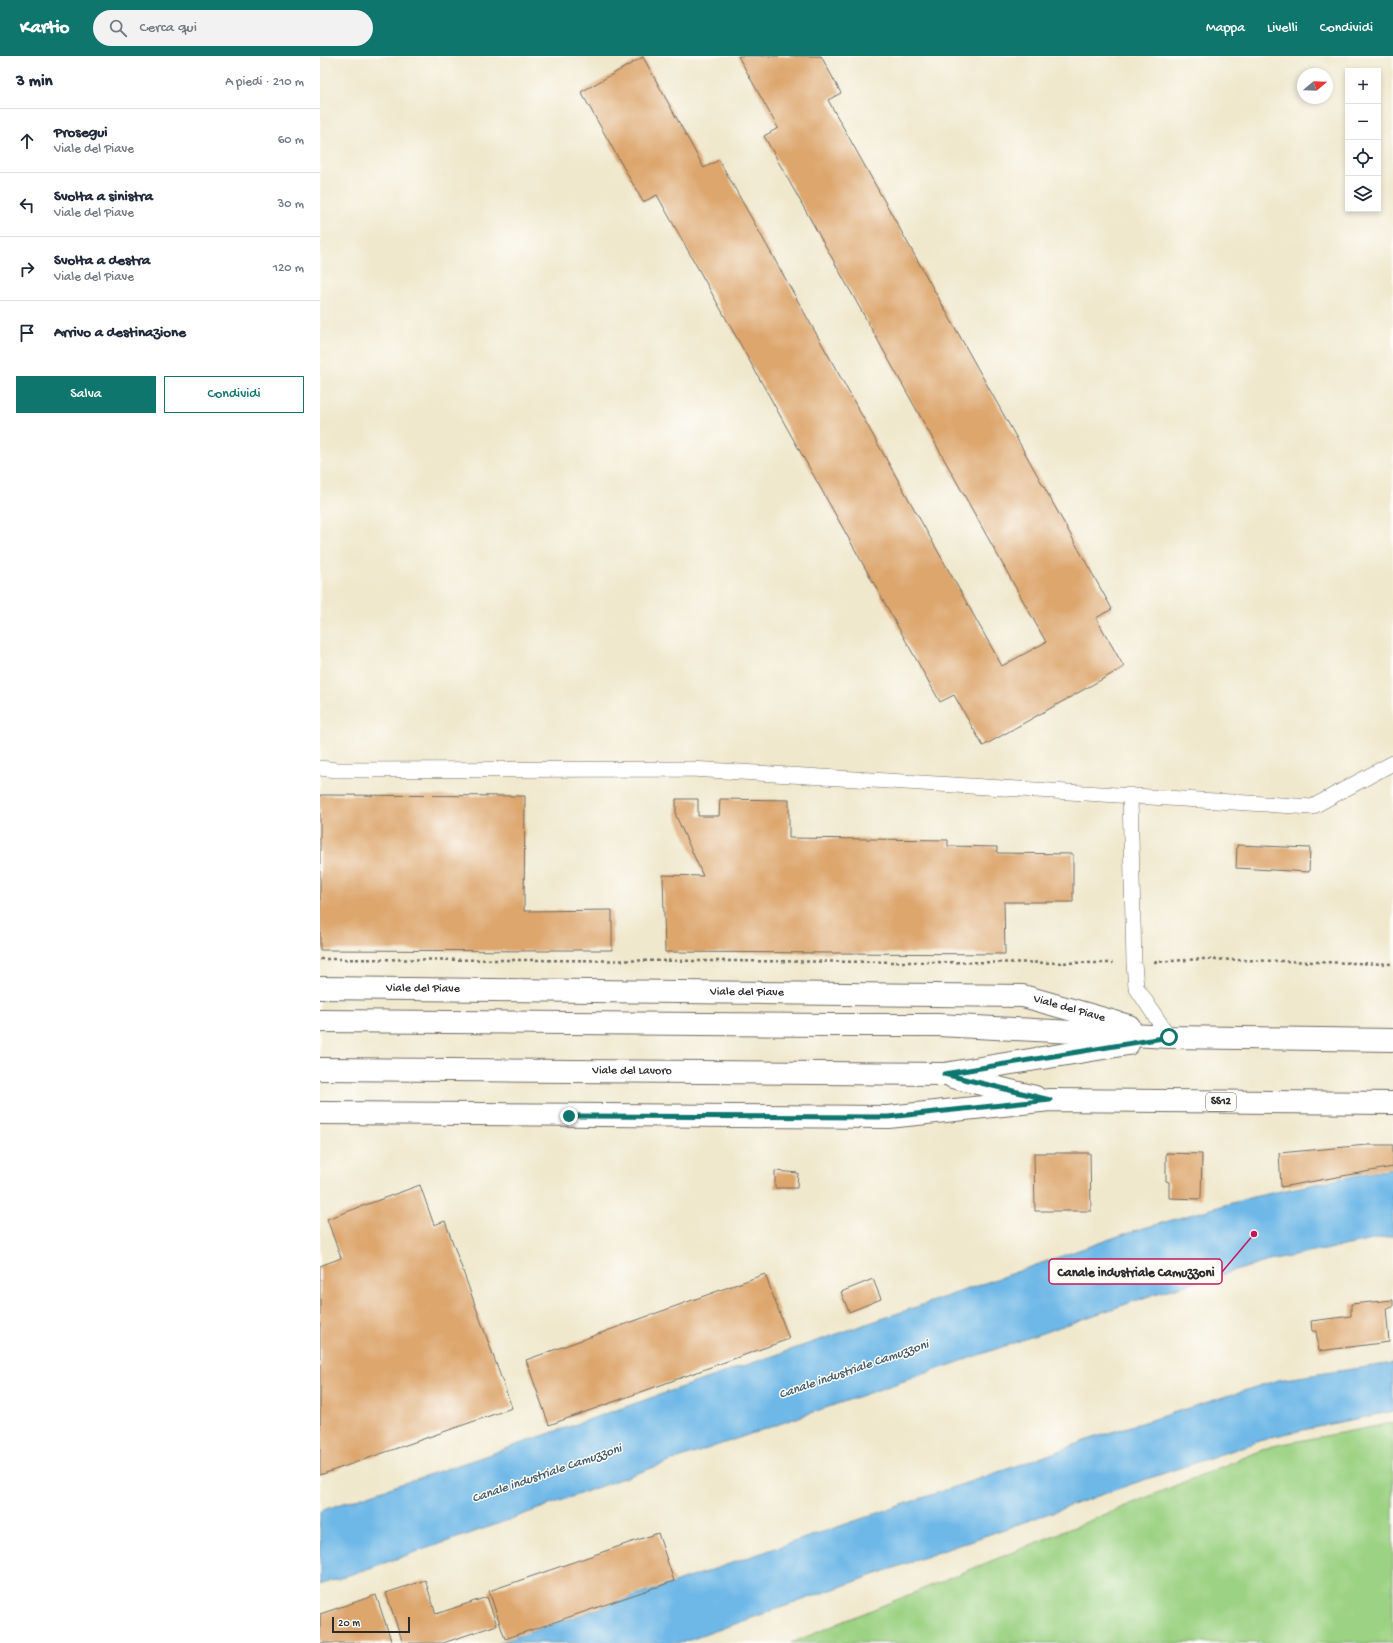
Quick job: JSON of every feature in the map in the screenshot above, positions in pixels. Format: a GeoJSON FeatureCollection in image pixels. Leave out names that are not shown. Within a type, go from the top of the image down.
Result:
{"type":"FeatureCollection","features":[{"type":"Feature","properties":{"kind":"main road","name":"Viale del Piave"},"geometry":{"type":"LineString","coordinates":[[320,988],[1023,996],[1169,1037]]}},
{"type":"Feature","properties":{"kind":"main road","name":"Viale del Piave"},"geometry":{"type":"LineString","coordinates":[[320,1021],[938,1025],[1169,1037],[1393,1040]]}},
{"type":"Feature","properties":{"kind":"main road","name":"Viale del Piave"},"geometry":{"type":"LineString","coordinates":[[944,1074],[1169,1037]]}},
{"type":"Feature","properties":{"kind":"main road","name":"Viale del Lavoro"},"geometry":{"type":"LineString","coordinates":[[320,1069],[944,1074]]}},
{"type":"Feature","properties":{"kind":"main road","name":"SS12"},"geometry":{"type":"LineString","coordinates":[[944,1074],[1050,1100],[1393,1103]]}},
{"type":"Feature","properties":{"kind":"main road"},"geometry":{"type":"LineString","coordinates":[[320,1113],[888,1117],[1050,1100]]}},
{"type":"Feature","properties":{"kind":"lane"},"geometry":{"type":"LineString","coordinates":[[320,768],[336,770],[691,769],[1312,807],[1393,763]]}},
{"type":"Feature","properties":{"kind":"lane"},"geometry":{"type":"LineString","coordinates":[[1130,795],[1134,963],[1136,987],[1169,1037]]}},
{"type":"Feature","properties":{"kind":"path"},"geometry":{"type":"LineString","coordinates":[[320,959],[1077,964],[1134,963],[1203,959],[1393,964]]}},
{"type":"Feature","properties":{"kind":"green space"},"geometry":{"type":"Polygon","coordinates":[[[1393,1423],[1393,1643],[791,1643],[1272,1446],[1393,1423]]]}},
{"type":"Feature","properties":{"kind":"water"},"geometry":{"type":"Polygon","coordinates":[[[1393,1169],[1393,1236],[1269,1261],[1158,1293],[626,1477],[489,1527],[320,1585],[320,1511],[485,1456],[1130,1232],[1253,1197],[1393,1169]]]}},
{"type":"Feature","properties":{"kind":"water"},"geometry":{"type":"Polygon","coordinates":[[[1393,1363],[1393,1411],[1275,1436],[1129,1485],[681,1643],[498,1643],[1048,1455],[1096,1437],[1278,1380],[1393,1363]]]}},
{"type":"Feature","properties":{"kind":"building"},"geometry":{"type":"Polygon","coordinates":[[[738,56],[821,56],[841,93],[828,100],[1112,609],[1096,618],[1124,667],[983,746],[954,695],[940,702],[657,195],[643,202],[581,92],[643,57],[704,168],[719,160],[1002,666],[1046,642],[764,136],[778,128],[738,56]]]}},
{"type":"Feature","properties":{"kind":"building"},"geometry":{"type":"Polygon","coordinates":[[[320,795],[525,796],[524,911],[612,910],[612,950],[320,950],[320,795]]]}},
{"type":"Feature","properties":{"kind":"building"},"geometry":{"type":"Polygon","coordinates":[[[676,799],[698,799],[698,816],[719,816],[720,799],[789,800],[789,838],[948,840],[948,846],[997,847],[997,853],[1073,854],[1073,902],[1004,902],[1005,954],[665,952],[663,875],[703,876],[676,816],[676,799]]]}},
{"type":"Feature","properties":{"kind":"building"},"geometry":{"type":"Polygon","coordinates":[[[1237,845],[1310,848],[1309,872],[1236,868],[1237,845]]]}},
{"type":"Feature","properties":{"kind":"building"},"geometry":{"type":"Polygon","coordinates":[[[1367,1145],[1393,1145],[1393,1167],[1281,1187],[1279,1153],[1367,1145]]]}},
{"type":"Feature","properties":{"kind":"building"},"geometry":{"type":"Polygon","coordinates":[[[1034,1153],[1090,1153],[1091,1211],[1035,1211],[1034,1153]]]}},
{"type":"Feature","properties":{"kind":"building"},"geometry":{"type":"Polygon","coordinates":[[[1166,1153],[1202,1154],[1201,1199],[1169,1198],[1169,1182],[1166,1181],[1166,1153]]]}},
{"type":"Feature","properties":{"kind":"building"},"geometry":{"type":"Polygon","coordinates":[[[775,1171],[798,1173],[797,1188],[775,1188],[775,1171]]]}},
{"type":"Feature","properties":{"kind":"building"},"geometry":{"type":"Polygon","coordinates":[[[420,1185],[434,1225],[445,1221],[512,1408],[320,1475],[320,1266],[341,1258],[327,1219],[420,1185]]]}},
{"type":"Feature","properties":{"kind":"building"},"geometry":{"type":"Polygon","coordinates":[[[765,1274],[789,1339],[549,1425],[526,1360],[765,1274]]]}},
{"type":"Feature","properties":{"kind":"building"},"geometry":{"type":"Polygon","coordinates":[[[873,1279],[881,1299],[849,1312],[841,1292],[873,1279]]]}},
{"type":"Feature","properties":{"kind":"building"},"geometry":{"type":"Polygon","coordinates":[[[1393,1300],[1393,1307],[1386,1308],[1389,1342],[1319,1351],[1316,1331],[1312,1331],[1311,1321],[1351,1316],[1351,1304],[1393,1300]]]}},
{"type":"Feature","properties":{"kind":"building"},"geometry":{"type":"Polygon","coordinates":[[[658,1533],[674,1581],[505,1639],[489,1591],[658,1533]]]}},
{"type":"Feature","properties":{"kind":"building"},"geometry":{"type":"Polygon","coordinates":[[[425,1580],[436,1614],[487,1597],[497,1625],[443,1643],[403,1643],[386,1593],[425,1580]]]}},
{"type":"Feature","properties":{"kind":"building"},"geometry":{"type":"Polygon","coordinates":[[[376,1595],[392,1643],[320,1643],[320,1614],[376,1595]]]}},
{"type":"Feature","properties":{"kind":"place","name":"Canale industriale Camuzzoni"},"geometry":{"type":"Point","coordinates":[1254,1234]}},
{"type":"Feature","properties":{"kind":"route"},"geometry":{"type":"LineString","coordinates":[[569,1116],[888,1117],[1050,1100],[944,1074],[1169,1037]]}}]}
